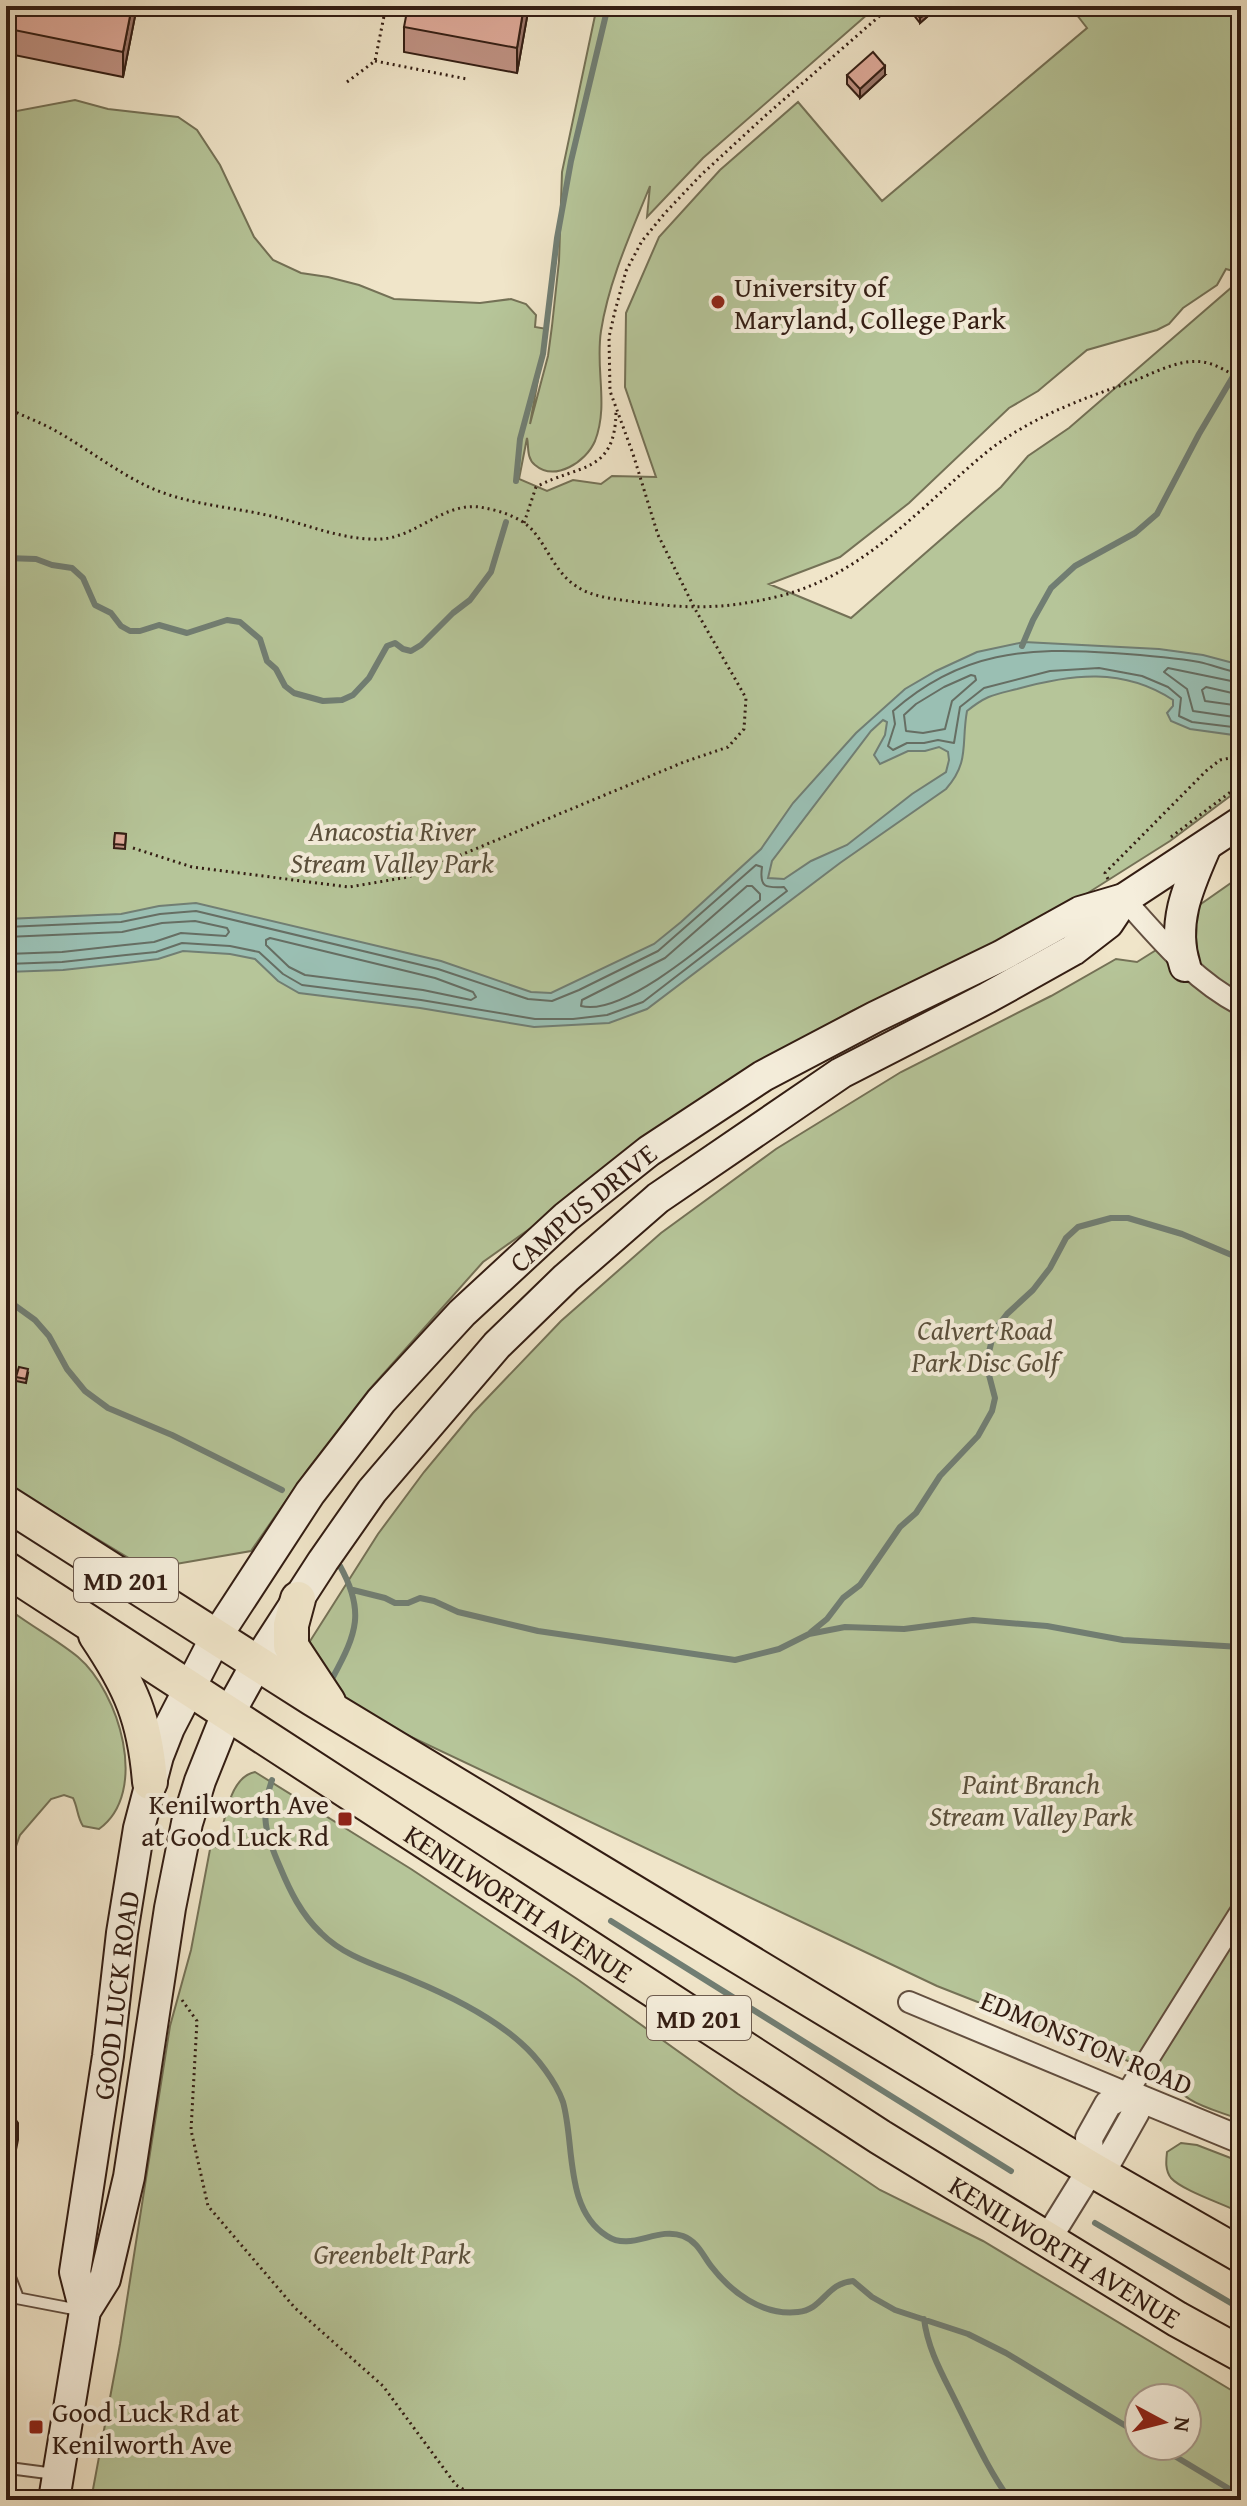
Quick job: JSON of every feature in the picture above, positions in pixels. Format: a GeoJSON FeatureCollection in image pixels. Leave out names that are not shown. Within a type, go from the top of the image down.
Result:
{"type":"FeatureCollection","features":[{"type":"Feature","properties":{"kind":"main road","name":"CAMPUS DRIVE"},"geometry":{"type":"LineString","coordinates":[[189,1686],[216,1637],[310,1493],[381,1401],[462,1313],[566,1217],[649,1151],[763,1076],[1001,956],[1116,889],[1206,846],[1241,822]]}},
{"type":"Feature","properties":{"kind":"main road"},"geometry":{"type":"LineString","coordinates":[[1185,966],[1180,933],[1183,905],[1206,846]]}},
{"type":"Feature","properties":{"kind":"main road","name":"CAMPUS DRIVE"},"geometry":{"type":"LineString","coordinates":[[229,1713],[298,1599],[372,1491],[497,1345],[611,1238],[690,1174],[841,1073],[1073,950],[1108,923],[1116,889]]}},
{"type":"Feature","properties":{"kind":"main road","name":"MD 201"},"geometry":{"type":"LineString","coordinates":[[6,1503],[335,1712],[1091,2169],[1241,2255]]}},
{"type":"Feature","properties":{"kind":"main road","name":"KENILWORTH AVENUE"},"geometry":{"type":"LineString","coordinates":[[6,1569],[880,2137],[1241,2354]]}},
{"type":"Feature","properties":{"kind":"main road"},"geometry":{"type":"LineString","coordinates":[[298,1599],[291,1625],[291,1646],[335,1712]]}},
{"type":"Feature","properties":{"kind":"main road"},"geometry":{"type":"LineString","coordinates":[[86,1621],[130,1689],[147,1742],[150,1782]]}},
{"type":"Feature","properties":{"kind":"main road","name":"GOOD LUCK ROAD"},"geometry":{"type":"LineString","coordinates":[[85,2311],[75,2272],[139,1828],[150,1782],[169,1728],[189,1686]]}},
{"type":"Feature","properties":{"kind":"main road","name":"GOOD LUCK ROAD"},"geometry":{"type":"LineString","coordinates":[[56,2487],[85,2311],[105,2279],[129,2177],[170,1908],[187,1823],[204,1770],[229,1713]]}},
{"type":"Feature","properties":{"kind":"street"},"geometry":{"type":"LineString","coordinates":[[1116,889],[1185,966],[1241,1005]]}},
{"type":"Feature","properties":{"kind":"street"},"geometry":{"type":"LineString","coordinates":[[1047,2240],[1091,2169],[1089,2138],[1108,2104],[1127,2093],[1241,1911]]}},
{"type":"Feature","properties":{"kind":"street","name":"EDMONSTON ROAD"},"geometry":{"type":"LineString","coordinates":[[909,2002],[1241,2140]]}},
{"type":"Feature","properties":{"kind":"lane"},"geometry":{"type":"LineString","coordinates":[[6,2267],[18,2298]]}},
{"type":"Feature","properties":{"kind":"lane"},"geometry":{"type":"LineString","coordinates":[[6,2296],[85,2311]]}},
{"type":"Feature","properties":{"kind":"lane"},"geometry":{"type":"LineString","coordinates":[[7,2468],[56,2487]]}},
{"type":"Feature","properties":{"kind":"path"},"geometry":{"type":"LineString","coordinates":[[136,7],[146,9],[149,6]]}},
{"type":"Feature","properties":{"kind":"path"},"geometry":{"type":"LineString","coordinates":[[347,82],[375,61],[386,6]]}},
{"type":"Feature","properties":{"kind":"path"},"geometry":{"type":"LineString","coordinates":[[133,848],[192,867],[349,887],[408,877],[684,762],[728,747],[744,729],[746,698],[695,609],[658,535],[610,391],[609,337],[626,271],[642,241],[701,175],[891,6]]}},
{"type":"Feature","properties":{"kind":"path"},"geometry":{"type":"LineString","coordinates":[[375,61],[467,79]]}},
{"type":"Feature","properties":{"kind":"path"},"geometry":{"type":"LineString","coordinates":[[6,407],[52,429],[150,488],[195,502],[274,516],[355,537],[381,539],[396,536],[451,510],[476,506],[494,510],[533,530],[575,586],[620,600],[695,609],[741,605],[817,584],[894,536],[1017,430],[1100,392],[1188,362],[1201,361],[1241,379]]}},
{"type":"Feature","properties":{"kind":"path"},"geometry":{"type":"LineString","coordinates":[[522,522],[536,487],[581,471],[606,454],[616,428],[616,408]]}},
{"type":"Feature","properties":{"kind":"path"},"geometry":{"type":"LineString","coordinates":[[1116,889],[1105,873],[1206,771],[1220,760],[1241,756]]}},
{"type":"Feature","properties":{"kind":"path"},"geometry":{"type":"LineString","coordinates":[[161,1971],[197,2021],[191,2130],[208,2206],[295,2308],[383,2386],[456,2485],[481,2500]]}},
{"type":"Feature","properties":{"kind":"green space","name":"Anacostia River Stream Valley Park"},"geometry":{"type":"Polygon","coordinates":[[[597,6],[877,6],[703,158],[647,217],[650,186],[609,293],[601,331],[601,414],[595,441],[577,462],[552,471],[543,470],[532,462],[527,438],[519,479],[547,491],[573,480],[601,484],[612,476],[656,477],[625,387],[626,313],[659,237],[720,170],[798,102],[882,201],[1087,28],[1070,6],[1241,6],[1241,788],[1170,841],[1083,896],[993,945],[852,1011],[780,1051],[483,1262],[369,1390],[308,1469],[251,1551],[147,1569],[6,1484],[6,113],[75,100],[108,109],[178,117],[197,130],[220,165],[254,237],[273,260],[301,273],[359,285],[394,299],[480,303],[511,299],[526,304],[536,315],[535,327],[547,329],[530,424],[548,356],[552,326],[559,261],[562,172],[597,6]],[[1226,269],[1217,285],[1183,308],[1169,324],[1087,350],[1038,391],[1009,408],[909,503],[840,557],[769,584],[851,618],[1001,487],[1028,456],[1069,428],[1240,280],[1240,273],[1226,269]]]}},
{"type":"Feature","properties":{"kind":"green space"},"geometry":{"type":"Polygon","coordinates":[[[1241,876],[1241,2120],[1189,2099],[1180,2092],[1170,2073],[1128,2061],[937,1986],[310,1689],[298,1660],[378,1534],[473,1413],[561,1321],[661,1233],[776,1149],[901,1072],[1051,996],[1116,959],[1137,962],[1196,925],[1198,906],[1241,876]]]}},
{"type":"Feature","properties":{"kind":"green space"},"geometry":{"type":"Polygon","coordinates":[[[6,1607],[70,1650],[93,1673],[116,1717],[126,1768],[123,1791],[114,1812],[99,1829],[83,1826],[73,1798],[64,1795],[51,1799],[20,1835],[14,1852],[15,1891],[6,1967],[6,1607]]]}},
{"type":"Feature","properties":{"kind":"green space","name":"Greenbelt Park"},"geometry":{"type":"Polygon","coordinates":[[[255,1772],[411,1869],[577,1979],[880,2190],[983,2241],[1241,2396],[1241,2500],[91,2500],[120,2344],[170,2026],[191,1950],[211,1844],[218,1848],[229,1803],[239,1783],[255,1772]]]}},
{"type":"Feature","properties":{"kind":"green space"},"geometry":{"type":"Polygon","coordinates":[[[1181,2143],[1197,2145],[1241,2162],[1241,2213],[1171,2178],[1167,2169],[1167,2152],[1181,2143]]]}},
{"type":"Feature","properties":{"kind":"water"},"geometry":{"type":"Polygon","coordinates":[[[1024,642],[1159,649],[1203,655],[1241,665],[1241,736],[1190,729],[1171,721],[1167,713],[1173,706],[1173,700],[1154,689],[1116,678],[1096,676],[1057,680],[985,699],[967,711],[962,761],[946,789],[840,863],[647,1009],[609,1023],[534,1027],[420,1008],[299,993],[278,981],[255,959],[230,954],[183,951],[158,959],[127,963],[6,972],[6,919],[121,914],[159,906],[196,903],[441,961],[531,992],[551,993],[654,944],[761,849],[793,803],[856,733],[905,689],[977,652],[1024,642]],[[883,720],[871,731],[772,861],[768,878],[784,879],[811,861],[847,845],[912,794],[946,772],[948,752],[939,747],[908,751],[880,764],[874,755],[885,735],[887,722],[883,720]]]}},
{"type":"Feature","properties":{"kind":"building"},"geometry":{"type":"Polygon","coordinates":[[[6,6],[132,6],[123,52],[14,30],[15,24],[6,23],[6,6]]]}},
{"type":"Feature","properties":{"kind":"building"},"geometry":{"type":"Polygon","coordinates":[[[408,6],[524,6],[517,48],[404,27],[408,6]]]}},
{"type":"Feature","properties":{"kind":"building"},"geometry":{"type":"Polygon","coordinates":[[[910,6],[923,6],[928,12],[920,18],[910,6]]]}},
{"type":"Feature","properties":{"kind":"building"},"geometry":{"type":"Polygon","coordinates":[[[873,52],[885,66],[860,89],[847,75],[873,52]]]}},
{"type":"Feature","properties":{"kind":"building"},"geometry":{"type":"Polygon","coordinates":[[[115,833],[126,834],[125,845],[114,844],[115,833]]]}},
{"type":"Feature","properties":{"kind":"building"},"geometry":{"type":"Polygon","coordinates":[[[19,1367],[28,1369],[26,1379],[16,1377],[19,1367]]]}},
{"type":"Feature","properties":{"kind":"building"},"geometry":{"type":"Polygon","coordinates":[[[6,2106],[18,2123],[6,2169],[6,2106]]]}},
{"type":"Feature","properties":{"kind":"waterway"},"geometry":{"type":"LineString","coordinates":[[516,481],[520,439],[543,354],[557,238],[571,161],[608,6]]}},
{"type":"Feature","properties":{"kind":"waterway"},"geometry":{"type":"LineString","coordinates":[[1022,646],[1051,588],[1075,566],[1135,533],[1157,514],[1241,363]]}},
{"type":"Feature","properties":{"kind":"waterway"},"geometry":{"type":"LineString","coordinates":[[6,558],[36,559],[72,568],[83,578],[95,605],[111,613],[121,626],[130,631],[159,625],[187,633],[227,620],[240,622],[260,639],[267,661],[294,693],[323,701],[342,700],[353,695],[369,678],[387,646],[395,643],[411,651],[470,600],[491,572],[506,522]]}},
{"type":"Feature","properties":{"kind":"waterway"},"geometry":{"type":"LineString","coordinates":[[811,1632],[860,1585],[900,1527],[916,1513],[940,1476],[978,1436],[992,1411],[995,1398],[989,1375],[989,1352],[994,1331],[1033,1290],[1050,1268],[1066,1238],[1078,1227],[1111,1218],[1128,1218],[1182,1234],[1241,1259]]}},
{"type":"Feature","properties":{"kind":"waterway"},"geometry":{"type":"LineString","coordinates":[[6,1299],[35,1320],[85,1391],[108,1408],[172,1435],[282,1490]]}},
{"type":"Feature","properties":{"kind":"waterway"},"geometry":{"type":"LineString","coordinates":[[333,1677],[348,1647],[355,1622],[353,1596],[340,1566]]}},
{"type":"Feature","properties":{"kind":"waterway"},"geometry":{"type":"LineString","coordinates":[[353,1590],[395,1603],[408,1603],[420,1598],[434,1601],[458,1612],[538,1631],[735,1660],[779,1649],[809,1634],[845,1627],[904,1629],[973,1620],[1047,1626],[1123,1640],[1241,1647]]}},
{"type":"Feature","properties":{"kind":"waterway"},"geometry":{"type":"LineString","coordinates":[[272,1780],[265,1814],[268,1834],[288,1885],[308,1918],[341,1949],[469,2007],[509,2033],[533,2055],[551,2078],[563,2102],[577,2193],[593,2224],[607,2236],[625,2241],[664,2234],[683,2236],[696,2245],[719,2276],[738,2293],[772,2310],[806,2310],[837,2286],[853,2281],[895,2310],[968,2334],[1006,2353],[1123,2424]]}},
{"type":"Feature","properties":{"kind":"waterway"},"geometry":{"type":"LineString","coordinates":[[611,1921],[1011,2171]]}},
{"type":"Feature","properties":{"kind":"waterway"},"geometry":{"type":"LineString","coordinates":[[1095,2223],[1241,2309]]}},
{"type":"Feature","properties":{"kind":"waterway"},"geometry":{"type":"LineString","coordinates":[[924,2319],[929,2342],[942,2374],[982,2454],[1010,2500]]}},
{"type":"Feature","properties":{"kind":"waterway"},"geometry":{"type":"LineString","coordinates":[[1185,2462],[1241,2496]]}},
{"type":"Feature","properties":{"kind":"place","name":"University of Maryland, College Park"},"geometry":{"type":"Point","coordinates":[718,302]}},
{"type":"Feature","properties":{"kind":"place","name":"Kenilworth Ave at Good Luck Rd"},"geometry":{"type":"Point","coordinates":[345,1819]}},
{"type":"Feature","properties":{"kind":"place","name":"Good Luck Rd at Kenilworth Ave"},"geometry":{"type":"Point","coordinates":[36,2427]}},
{"type":"Feature","properties":{"kind":"park label","name":"Calvert Road Park Disc Golf"},"geometry":{"type":"Point","coordinates":[985,1345]}},
{"type":"Feature","properties":{"kind":"park label","name":"Paint Branch Stream Valley Park"},"geometry":{"type":"Point","coordinates":[1031,1799]}}]}
